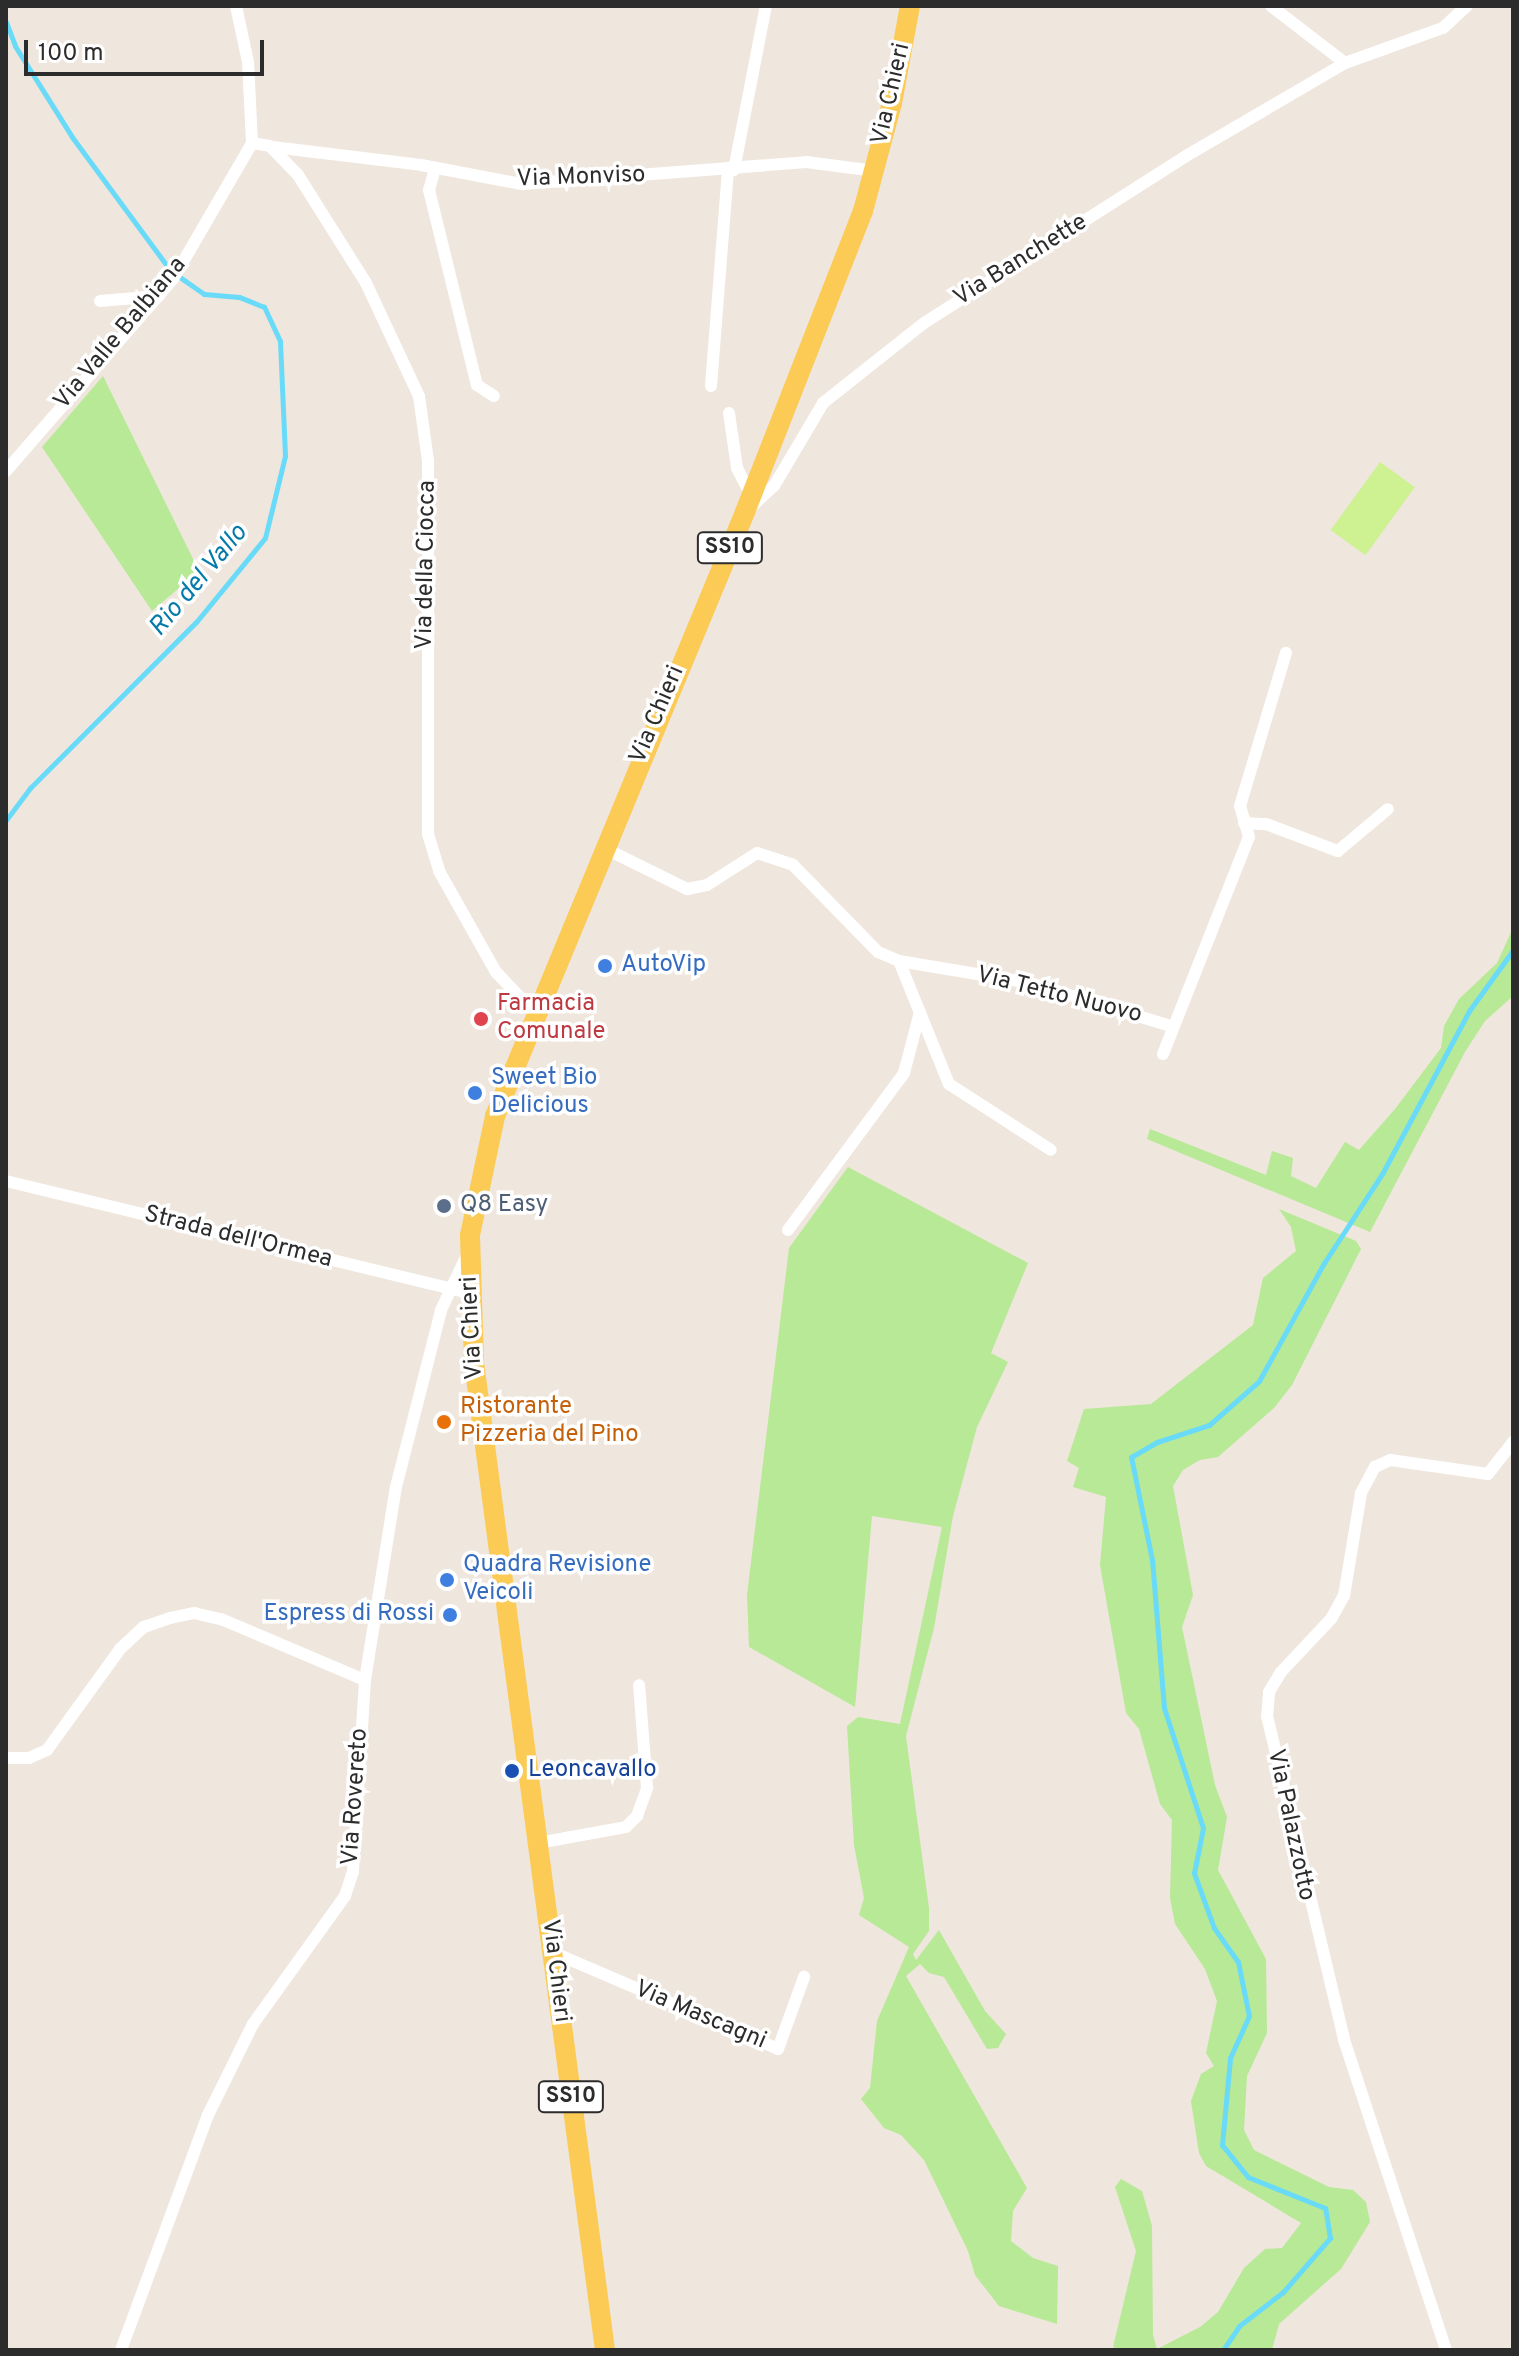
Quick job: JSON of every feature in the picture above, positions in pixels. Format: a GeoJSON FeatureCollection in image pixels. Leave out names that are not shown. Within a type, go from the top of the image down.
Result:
{"type":"FeatureCollection","features":[{"type":"Feature","properties":{"kind":"main road","name":"Via Chieri"},"geometry":{"type":"LineString","coordinates":[[605,2350],[489,1488],[470,1293],[470,1250],[495,1116],[748,504],[875,171],[910,6]]}},
{"type":"Feature","properties":{"kind":"street"},"geometry":{"type":"LineString","coordinates":[[236,6],[248,62],[252,143],[270,146]]}},
{"type":"Feature","properties":{"kind":"street"},"geometry":{"type":"LineString","coordinates":[[711,386],[731,170],[766,6]]}},
{"type":"Feature","properties":{"kind":"street"},"geometry":{"type":"LineString","coordinates":[[1271,6],[1345,63]]}},
{"type":"Feature","properties":{"kind":"street","name":"Via Banchette"},"geometry":{"type":"LineString","coordinates":[[748,504],[774,486],[823,403],[924,323],[1186,156],[1345,63],[1443,28],[1467,6]]}},
{"type":"Feature","properties":{"kind":"street","name":"Via Valle Balbiana"},"geometry":{"type":"LineString","coordinates":[[6,471],[159,296],[252,143]]}},
{"type":"Feature","properties":{"kind":"street","name":"Via Monviso"},"geometry":{"type":"LineString","coordinates":[[270,146],[435,168],[522,184],[806,162],[875,171]]}},
{"type":"Feature","properties":{"kind":"street","name":"Via della Ciocca"},"geometry":{"type":"LineString","coordinates":[[270,146],[298,175],[366,283],[419,396],[428,461],[428,834],[439,871],[488,959],[503,984],[535,1013]]}},
{"type":"Feature","properties":{"kind":"street"},"geometry":{"type":"LineString","coordinates":[[435,168],[429,190],[477,385],[494,396]]}},
{"type":"Feature","properties":{"kind":"street"},"geometry":{"type":"LineString","coordinates":[[100,301],[159,296]]}},
{"type":"Feature","properties":{"kind":"street"},"geometry":{"type":"LineString","coordinates":[[729,413],[737,468],[748,504]]}},
{"type":"Feature","properties":{"kind":"street","name":"Via Tetto Nuovo"},"geometry":{"type":"LineString","coordinates":[[1163,1054],[1171,1026],[1194,988],[1249,837],[1240,806],[1286,653]]}},
{"type":"Feature","properties":{"kind":"street"},"geometry":{"type":"LineString","coordinates":[[1244,823],[1266,824],[1338,851],[1388,809]]}},
{"type":"Feature","properties":{"kind":"street","name":"Via Tetto Nuovo"},"geometry":{"type":"LineString","coordinates":[[604,848],[687,889],[707,885],[757,853],[793,865],[878,952],[899,961],[1030,983],[1171,1026]]}},
{"type":"Feature","properties":{"kind":"street"},"geometry":{"type":"LineString","coordinates":[[899,961],[949,1084],[1051,1150]]}},
{"type":"Feature","properties":{"kind":"street"},"geometry":{"type":"LineString","coordinates":[[788,1230],[904,1073],[920,1012]]}},
{"type":"Feature","properties":{"kind":"street","name":"Strada dell'Ormea"},"geometry":{"type":"LineString","coordinates":[[6,1181],[470,1293]]}},
{"type":"Feature","properties":{"kind":"street","name":"Via Rovereto"},"geometry":{"type":"LineString","coordinates":[[121,2350],[175,2195],[253,2024],[345,1896],[357,1840],[365,1680],[396,1487],[448,1287],[470,1250]]}},
{"type":"Feature","properties":{"kind":"street","name":"Via Palazzotto"},"geometry":{"type":"LineString","coordinates":[[1446,2350],[1344,2039],[1267,1717],[1269,1692],[1281,1672],[1331,1619],[1344,1596],[1361,1493],[1375,1467],[1390,1460],[1488,1474],[1513,1442]]}},
{"type":"Feature","properties":{"kind":"street"},"geometry":{"type":"LineString","coordinates":[[6,1758],[29,1758],[47,1750],[120,1649],[144,1627],[170,1618],[194,1613],[221,1619],[365,1680]]}},
{"type":"Feature","properties":{"kind":"street"},"geometry":{"type":"LineString","coordinates":[[538,1843],[626,1827],[637,1816],[647,1788],[639,1685]]}},
{"type":"Feature","properties":{"kind":"street","name":"Via Mascagni"},"geometry":{"type":"LineString","coordinates":[[552,1952],[778,2049],[804,1977]]}},
{"type":"Feature","properties":{"kind":"green space"},"geometry":{"type":"Polygon","coordinates":[[[103,376],[199,571],[152,611],[42,447],[103,376]]]}},
{"type":"Feature","properties":{"kind":"green space"},"geometry":{"type":"Polygon","coordinates":[[[1380,462],[1415,487],[1365,555],[1331,530],[1380,462]]]}},
{"type":"Feature","properties":{"kind":"green space"},"geometry":{"type":"Polygon","coordinates":[[[1513,928],[1513,996],[1485,1021],[1465,1052],[1370,1232],[1147,1139],[1150,1129],[1266,1175],[1272,1151],[1293,1158],[1291,1176],[1316,1188],[1345,1142],[1359,1150],[1395,1109],[1441,1048],[1444,1026],[1459,999],[1497,963],[1513,928]]]}},
{"type":"Feature","properties":{"kind":"green space"},"geometry":{"type":"Polygon","coordinates":[[[848,1167],[1028,1263],[991,1353],[1008,1362],[977,1427],[953,1516],[934,1628],[906,1736],[929,1908],[929,1931],[913,1954],[916,1960],[939,1930],[985,2011],[1006,2034],[998,2048],[987,2049],[944,1977],[929,1973],[920,1964],[906,1976],[1027,2188],[1013,2211],[1011,2241],[1033,2258],[1058,2266],[1057,2324],[999,2306],[975,2275],[968,2251],[924,2160],[901,2135],[884,2128],[861,2099],[870,2088],[877,2021],[909,1947],[859,1915],[864,1898],[854,1845],[847,1726],[858,1717],[900,1724],[942,1527],[872,1516],[855,1707],[749,1647],[747,1595],[789,1248],[848,1167]]]}},
{"type":"Feature","properties":{"kind":"green space"},"geometry":{"type":"Polygon","coordinates":[[[1279,1209],[1356,1241],[1361,1249],[1292,1385],[1274,1408],[1218,1457],[1200,1460],[1183,1470],[1173,1486],[1193,1595],[1182,1627],[1215,1785],[1227,1817],[1218,1870],[1266,1959],[1267,2033],[1247,2076],[1244,2130],[1254,2150],[1329,2187],[1353,2190],[1366,2202],[1370,2222],[1341,2269],[1279,2324],[1272,2350],[1120,2350],[1113,2347],[1136,2251],[1115,2187],[1121,2179],[1142,2191],[1152,2226],[1153,2335],[1157,2349],[1200,2327],[1218,2312],[1244,2268],[1265,2249],[1282,2248],[1301,2223],[1206,2166],[1199,2153],[1191,2101],[1201,2074],[1214,2066],[1206,2053],[1217,2001],[1205,1969],[1175,1924],[1170,1898],[1172,1820],[1160,1804],[1139,1729],[1126,1713],[1100,1565],[1106,1497],[1073,1487],[1079,1468],[1067,1461],[1084,1409],[1151,1404],[1253,1325],[1263,1278],[1296,1251],[1291,1227],[1279,1209]]]}},
{"type":"Feature","properties":{"kind":"waterway","name":"Rio del Vallo"},"geometry":{"type":"LineString","coordinates":[[6,22],[15,46],[72,137],[170,270]]}},
{"type":"Feature","properties":{"kind":"waterway","name":"Rio del Vallo"},"geometry":{"type":"LineString","coordinates":[[6,820],[30,788],[197,621],[265,538],[285,456],[280,341],[264,307],[239,297],[204,294],[180,277]]}},
{"type":"Feature","properties":{"kind":"waterway"},"geometry":{"type":"LineString","coordinates":[[1223,2350],[1239,2326],[1283,2292],[1330,2238],[1325,2208],[1248,2177],[1222,2145],[1230,2058],[1249,2016],[1238,1962],[1214,1928],[1194,1873],[1203,1828],[1164,1708],[1152,1560],[1131,1457],[1157,1442],[1209,1425],[1259,1381],[1324,1263],[1382,1174],[1469,1011],[1513,950]]}},
{"type":"Feature","properties":{"kind":"place","name":"AutoVip"},"geometry":{"type":"Point","coordinates":[605,966]}},
{"type":"Feature","properties":{"kind":"place","name":"Farmacia Comunale"},"geometry":{"type":"Point","coordinates":[481,1019]}},
{"type":"Feature","properties":{"kind":"place","name":"Sweet Bio Delicious"},"geometry":{"type":"Point","coordinates":[475,1093]}},
{"type":"Feature","properties":{"kind":"place","name":"Q8 Easy"},"geometry":{"type":"Point","coordinates":[444,1206]}},
{"type":"Feature","properties":{"kind":"place","name":"Ristorante Pizzeria del Pino"},"geometry":{"type":"Point","coordinates":[444,1422]}},
{"type":"Feature","properties":{"kind":"place","name":"Quadra Revisione Veicoli"},"geometry":{"type":"Point","coordinates":[447,1580]}},
{"type":"Feature","properties":{"kind":"place","name":"Espress di Rossi"},"geometry":{"type":"Point","coordinates":[450,1615]}},
{"type":"Feature","properties":{"kind":"place","name":"Leoncavallo"},"geometry":{"type":"Point","coordinates":[512,1771]}}]}
